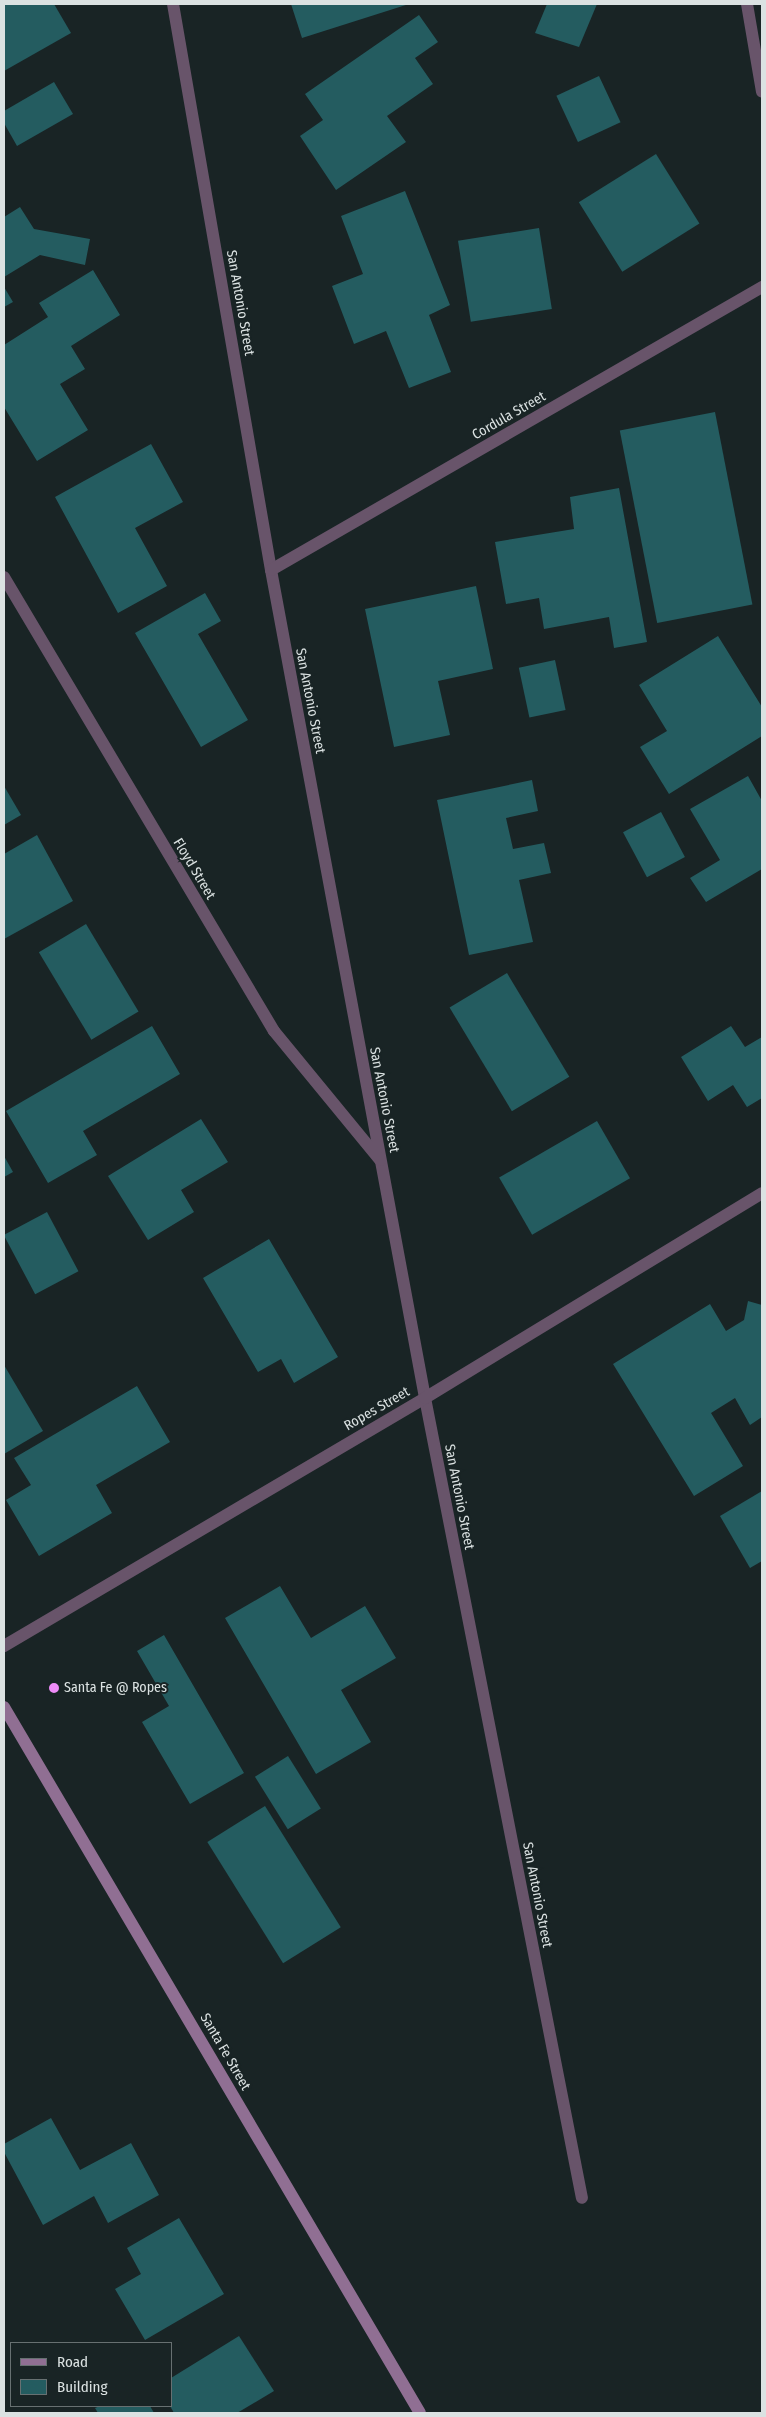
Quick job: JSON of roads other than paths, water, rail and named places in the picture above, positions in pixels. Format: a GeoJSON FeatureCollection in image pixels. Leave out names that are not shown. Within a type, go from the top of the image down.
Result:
{"type":"FeatureCollection","features":[{"type":"Feature","properties":{"kind":"main road","name":"Santa Fe Street"},"geometry":{"type":"LineString","coordinates":[[4,1707],[420,2413]]}},
{"type":"Feature","properties":{"kind":"street","name":"San Antonio Street"},"geometry":{"type":"LineString","coordinates":[[172,4],[271,570],[380,1160],[582,2198]]}},
{"type":"Feature","properties":{"kind":"street"},"geometry":{"type":"LineString","coordinates":[[747,4],[762,92]]}},
{"type":"Feature","properties":{"kind":"street","name":"Cordula Street"},"geometry":{"type":"LineString","coordinates":[[271,570],[762,287]]}},
{"type":"Feature","properties":{"kind":"street","name":"Floyd Street"},"geometry":{"type":"LineString","coordinates":[[4,577],[274,1032],[380,1160]]}},
{"type":"Feature","properties":{"kind":"street","name":"Ropes Street"},"geometry":{"type":"LineString","coordinates":[[4,1646],[425,1398],[762,1193]]}},
{"type":"Feature","properties":{"kind":"place","name":"Santa Fe @ Ropes"},"geometry":{"type":"Point","coordinates":[54,1688]}}]}
